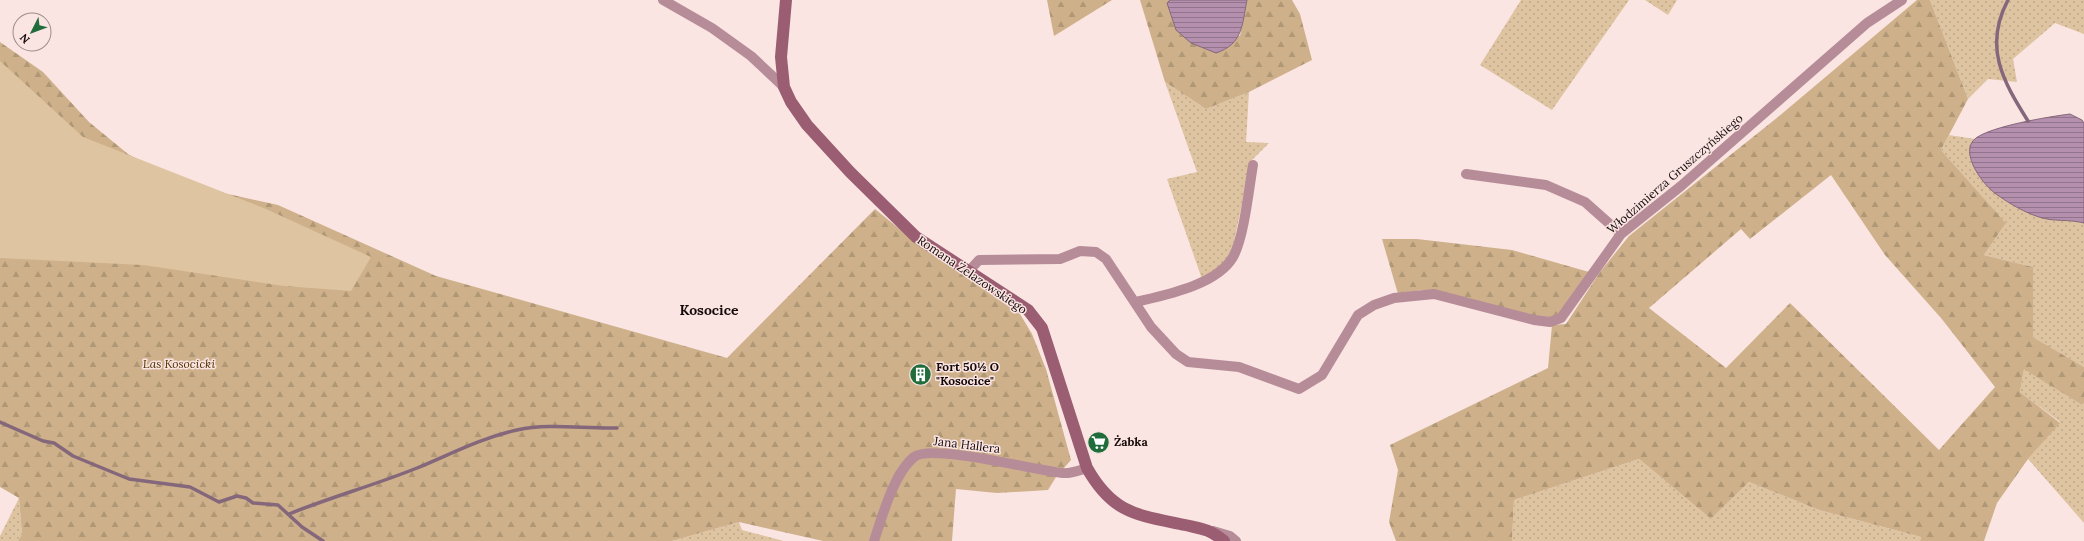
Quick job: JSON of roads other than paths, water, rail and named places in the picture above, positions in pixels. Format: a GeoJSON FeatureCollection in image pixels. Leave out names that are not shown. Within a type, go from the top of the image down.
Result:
{"type":"FeatureCollection","features":[{"type":"Feature","properties":{"kind":"street"},"geometry":{"type":"LineString","coordinates":[[663,0],[712,28],[751,56],[784,87]]}},
{"type":"Feature","properties":{"kind":"street","name":"Romana Żelazowskiego"},"geometry":{"type":"LineString","coordinates":[[786,0],[781,56],[784,87],[791,102],[807,125],[850,172],[916,237],[1028,310],[1042,328],[1087,468],[1098,487],[1107,497],[1125,510],[1146,517],[1211,531]]}},
{"type":"Feature","properties":{"kind":"street","name":"Włodzimierza Gruszczyńskiego"},"geometry":{"type":"LineString","coordinates":[[970,271],[979,260],[1060,259],[1080,251],[1096,252],[1106,259],[1165,344],[1188,362],[1239,367],[1299,388],[1322,375],[1358,315],[1374,305],[1394,298],[1434,294],[1534,320],[1550,322],[1562,318],[1621,234],[1681,186],[1867,23],[1902,0]]}},
{"type":"Feature","properties":{"kind":"street"},"geometry":{"type":"LineString","coordinates":[[1136,302],[1195,286],[1216,274],[1233,257],[1241,232],[1254,164]]}},
{"type":"Feature","properties":{"kind":"street"},"geometry":{"type":"LineString","coordinates":[[1466,174],[1546,185],[1585,202],[1621,234]]}},
{"type":"Feature","properties":{"kind":"street","name":"Jana Hallera"},"geometry":{"type":"LineString","coordinates":[[874,541],[897,479],[914,456],[926,452],[953,454],[1064,473],[1087,468]]}},
{"type":"Feature","properties":{"kind":"street"},"geometry":{"type":"LineString","coordinates":[[1211,531],[1224,541]]}},
{"type":"Feature","properties":{"kind":"street"},"geometry":{"type":"LineString","coordinates":[[1211,531],[1230,536],[1236,541]]}},
{"type":"Feature","properties":{"kind":"waterway"},"geometry":{"type":"LineString","coordinates":[[2008,0],[2001,17],[1997,33],[1999,63],[2004,78],[2028,121]]}},
{"type":"Feature","properties":{"kind":"waterway"},"geometry":{"type":"LineString","coordinates":[[0,422],[43,441],[54,443],[73,456],[129,479],[190,487],[219,502],[237,496],[246,498],[253,503],[278,505],[302,527],[323,541]]}},
{"type":"Feature","properties":{"kind":"waterway"},"geometry":{"type":"LineString","coordinates":[[289,514],[417,468],[504,433],[542,427],[617,428]]}},
{"type":"Feature","properties":{"kind":"place","name":"Fort 50½ O \"Kosocice\""},"geometry":{"type":"Point","coordinates":[921,374]}},
{"type":"Feature","properties":{"kind":"place","name":"Żabka"},"geometry":{"type":"Point","coordinates":[1098,442]}},
{"type":"Feature","properties":{"kind":"district","name":"Kosocice"},"geometry":{"type":"Point","coordinates":[709,310]}},
{"type":"Feature","properties":{"kind":"park label","name":"Las Kosocicki"},"geometry":{"type":"Point","coordinates":[179,364]}}]}
